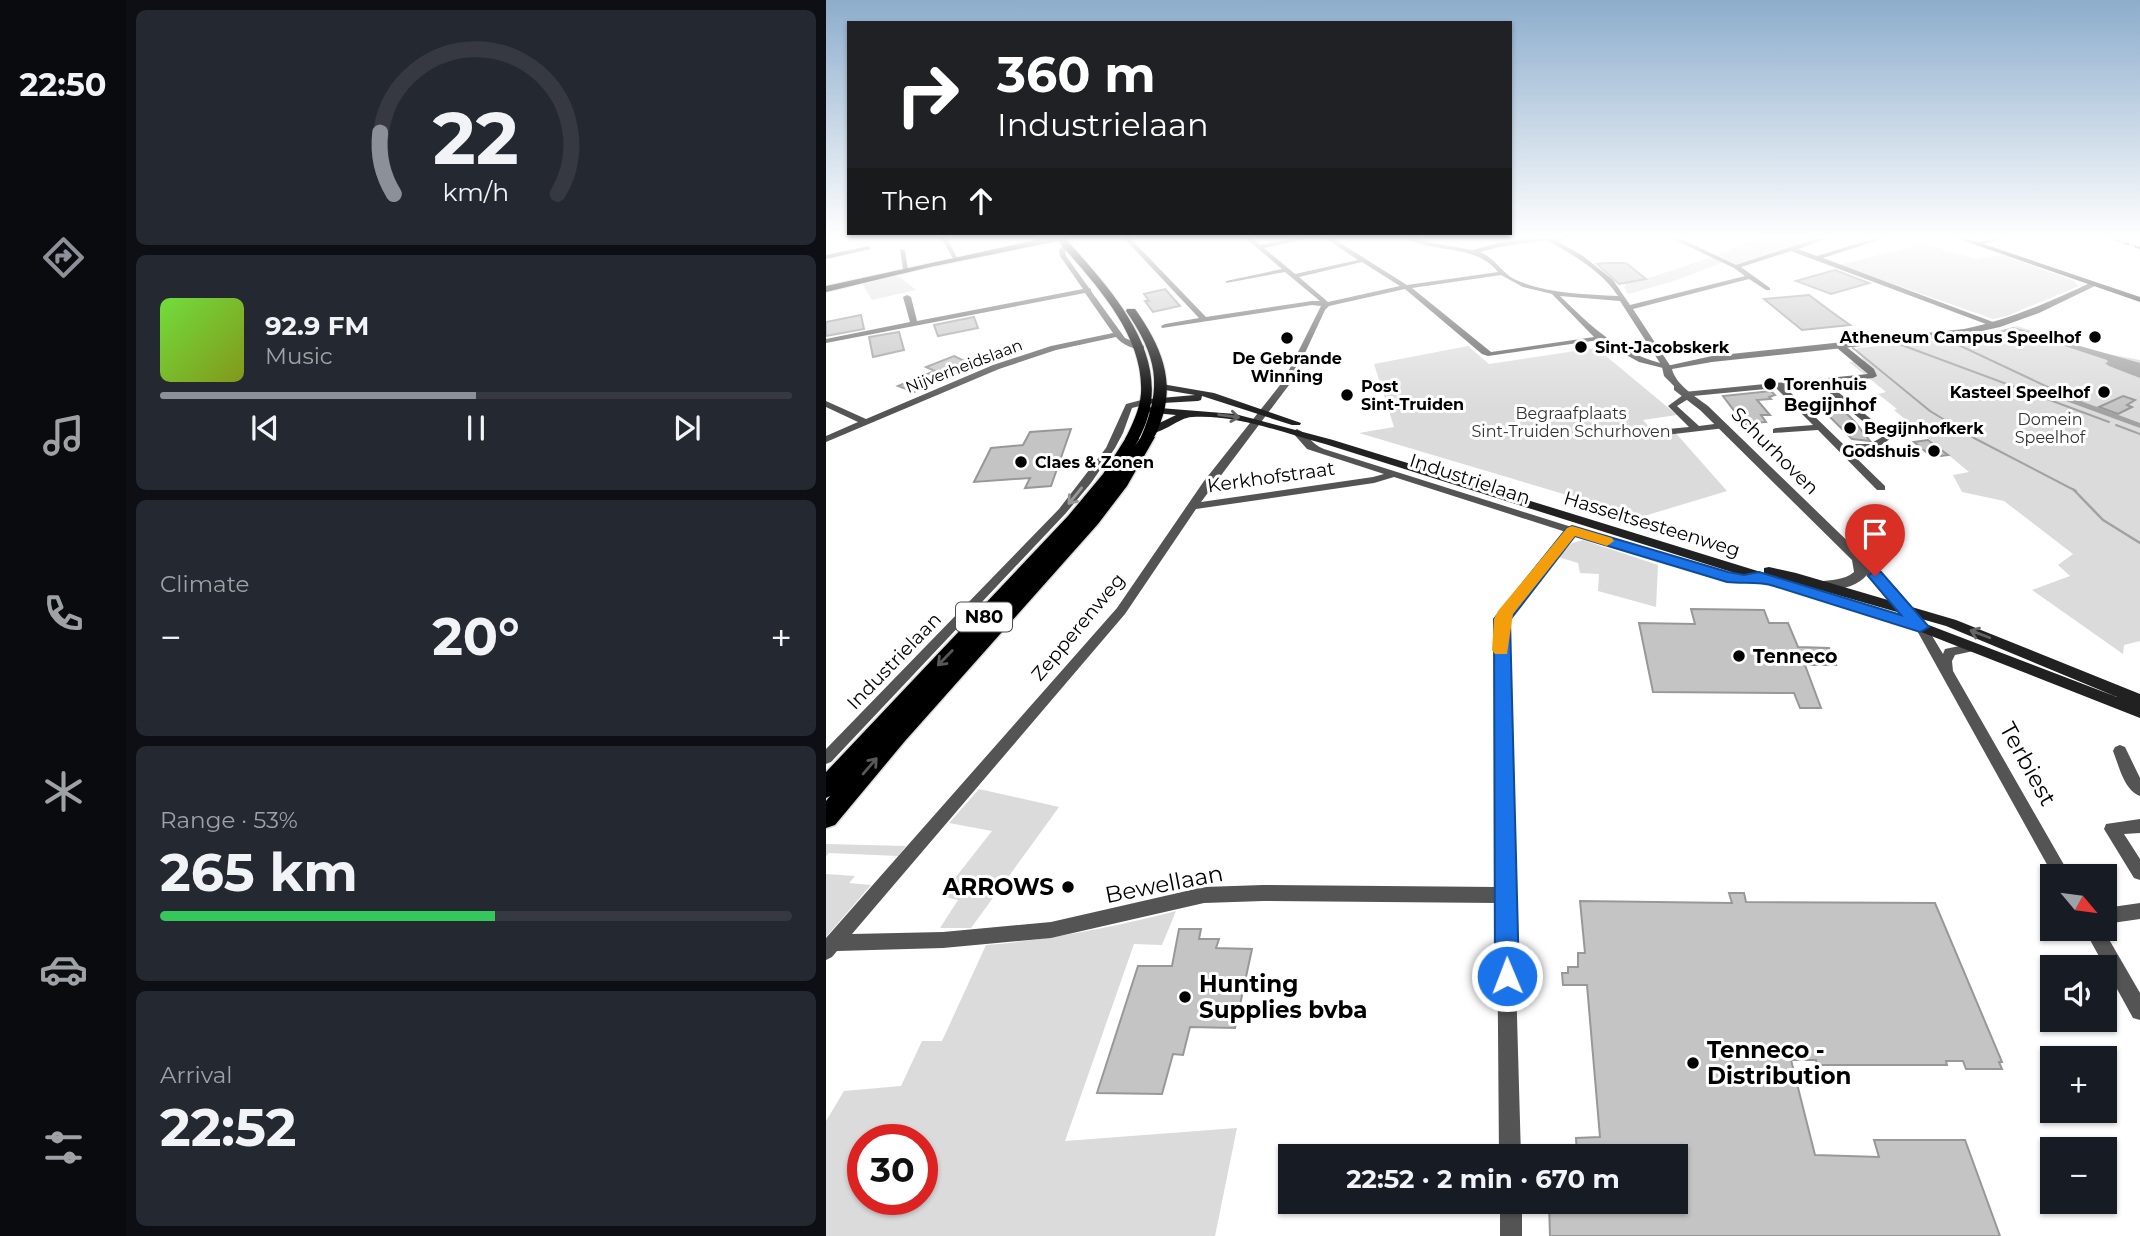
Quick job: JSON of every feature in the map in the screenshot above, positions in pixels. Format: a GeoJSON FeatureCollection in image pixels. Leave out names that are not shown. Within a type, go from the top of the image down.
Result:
{"type":"FeatureCollection","features":[{"type":"Feature","properties":{"kind":"highway","name":"N80"},"geometry":{"type":"LineString","coordinates":[[826,788],[1074,520],[1144,435]]}},
{"type":"Feature","properties":{"kind":"highway","name":"N80"},"geometry":{"type":"LineString","coordinates":[[826,818],[888,744],[1092,520],[1119,486],[1144,435]]}},
{"type":"Feature","properties":{"kind":"main road","name":"N80"},"geometry":{"type":"LineString","coordinates":[[1106,294],[1140,348],[1147,374],[1144,435]]}},
{"type":"Feature","properties":{"kind":"main road","name":"N80"},"geometry":{"type":"LineString","coordinates":[[1112,294],[1155,346],[1161,369],[1161,399],[1144,435]]}},
{"type":"Feature","properties":{"kind":"main road"},"geometry":{"type":"LineString","coordinates":[[2119,294],[2140,300]]}},
{"type":"Feature","properties":{"kind":"main road","name":"Hasseltsesteenweg"},"geometry":{"type":"LineString","coordinates":[[1144,406],[1161,399],[1221,398],[1266,411],[1343,438],[1374,454],[1413,467],[1731,565],[1793,576],[1992,638],[2140,701]]}},
{"type":"Feature","properties":{"kind":"main road","name":"Hasseltsesteenweg"},"geometry":{"type":"LineString","coordinates":[[1161,399],[1200,412],[1257,421],[1297,432],[1920,627],[2140,712]]}},
{"type":"Feature","properties":{"kind":"main road"},"geometry":{"type":"LineString","coordinates":[[1144,435],[1175,418],[1200,412]]}},
{"type":"Feature","properties":{"kind":"street"},"geometry":{"type":"LineString","coordinates":[[826,341],[1069,294]]}},
{"type":"Feature","properties":{"kind":"street"},"geometry":{"type":"LineString","coordinates":[[1091,294],[1125,343],[1140,348]]}},
{"type":"Feature","properties":{"kind":"street"},"geometry":{"type":"LineString","coordinates":[[1181,294],[1204,318]]}},
{"type":"Feature","properties":{"kind":"street"},"geometry":{"type":"LineString","coordinates":[[1315,294],[1327,304]]}},
{"type":"Feature","properties":{"kind":"street"},"geometry":{"type":"LineString","coordinates":[[1165,326],[1312,303],[1327,304],[1376,294]]}},
{"type":"Feature","properties":{"kind":"street"},"geometry":{"type":"LineString","coordinates":[[1415,294],[1491,354],[1600,338]]}},
{"type":"Feature","properties":{"kind":"street"},"geometry":{"type":"LineString","coordinates":[[1551,294],[1624,299]]}},
{"type":"Feature","properties":{"kind":"street"},"geometry":{"type":"LineString","coordinates":[[1620,294],[1664,365],[1964,332],[1997,325],[2077,294]]}},
{"type":"Feature","properties":{"kind":"street"},"geometry":{"type":"LineString","coordinates":[[1630,307],[1682,294]]}},
{"type":"Feature","properties":{"kind":"street"},"geometry":{"type":"LineString","coordinates":[[1913,294],[1997,325]]}},
{"type":"Feature","properties":{"kind":"street","name":"Schurhoven"},"geometry":{"type":"LineString","coordinates":[[1555,295],[1600,338],[1642,360],[1664,365],[1665,378],[1687,393],[1722,426],[1858,559],[1920,627]]}},
{"type":"Feature","properties":{"kind":"street"},"geometry":{"type":"LineString","coordinates":[[906,297],[914,324]]}},
{"type":"Feature","properties":{"kind":"street","name":"Zepperenweg"},"geometry":{"type":"LineString","coordinates":[[829,947],[1121,611],[1192,506],[1266,411],[1294,370],[1322,309],[1327,304]]}},
{"type":"Feature","properties":{"kind":"street","name":"Nijverheidslaan"},"geometry":{"type":"LineString","coordinates":[[826,439],[996,367],[1054,348],[1118,334]]}},
{"type":"Feature","properties":{"kind":"street"},"geometry":{"type":"LineString","coordinates":[[1696,428],[1672,406],[1687,393],[1780,387],[1873,376],[1871,371],[1840,346]]}},
{"type":"Feature","properties":{"kind":"street"},"geometry":{"type":"LineString","coordinates":[[1821,382],[1888,437],[1872,447],[1840,447]]}},
{"type":"Feature","properties":{"kind":"street"},"geometry":{"type":"LineString","coordinates":[[1780,387],[1881,488]]}},
{"type":"Feature","properties":{"kind":"street","name":"Industrielaan"},"geometry":{"type":"LineString","coordinates":[[826,758],[1077,495],[1119,434],[1128,407],[1134,403],[1144,406]]}},
{"type":"Feature","properties":{"kind":"street"},"geometry":{"type":"LineString","coordinates":[[826,404],[866,422]]}},
{"type":"Feature","properties":{"kind":"street"},"geometry":{"type":"LineString","coordinates":[[1802,410],[1851,406]]}},
{"type":"Feature","properties":{"kind":"street"},"geometry":{"type":"LineString","coordinates":[[1657,433],[1722,426]]}},
{"type":"Feature","properties":{"kind":"street"},"geometry":{"type":"LineString","coordinates":[[1776,431],[1818,427]]}},
{"type":"Feature","properties":{"kind":"street","name":"Industrielaan"},"geometry":{"type":"LineString","coordinates":[[1297,432],[1310,447],[1572,531],[1727,577],[1744,580],[1759,577]]}},
{"type":"Feature","properties":{"kind":"street","name":"Kerkhofstraat"},"geometry":{"type":"LineString","coordinates":[[1355,483],[1374,467]]}},
{"type":"Feature","properties":{"kind":"street","name":"Kerkhofstraat"},"geometry":{"type":"LineString","coordinates":[[1192,506],[1387,478],[1394,474]]}},
{"type":"Feature","properties":{"kind":"street"},"geometry":{"type":"LineString","coordinates":[[1510,1144],[1502,619],[1572,531]]}},
{"type":"Feature","properties":{"kind":"street"},"geometry":{"type":"LineString","coordinates":[[1823,585],[1844,584],[1856,579],[1861,573],[1858,559]]}},
{"type":"Feature","properties":{"kind":"street","name":"Terbiest"},"geometry":{"type":"LineString","coordinates":[[1920,627],[2056,864]]}},
{"type":"Feature","properties":{"kind":"street"},"geometry":{"type":"LineString","coordinates":[[1950,676],[1946,661],[1950,652],[1974,647]]}},
{"type":"Feature","properties":{"kind":"street"},"geometry":{"type":"LineString","coordinates":[[2120,751],[2130,776],[2140,790]]}},
{"type":"Feature","properties":{"kind":"street"},"geometry":{"type":"LineString","coordinates":[[2140,826],[2112,829],[2140,873]]}},
{"type":"Feature","properties":{"kind":"street","name":"Bewellaan"},"geometry":{"type":"LineString","coordinates":[[829,947],[1051,930],[1204,895],[1263,892],[1506,895]]}},
{"type":"Feature","properties":{"kind":"street"},"geometry":{"type":"LineString","coordinates":[[2118,914],[2140,911]]}},
{"type":"Feature","properties":{"kind":"street"},"geometry":{"type":"LineString","coordinates":[[2100,942],[2140,1012]]}},
{"type":"Feature","properties":{"kind":"street"},"geometry":{"type":"LineString","coordinates":[[1511,1214],[1511,1236]]}},
{"type":"Feature","properties":{"kind":"green space"},"geometry":{"type":"Polygon","coordinates":[[[868,294],[900,294],[872,300],[868,294]]]}},
{"type":"Feature","properties":{"kind":"green space"},"geometry":{"type":"Polygon","coordinates":[[[1921,294],[2061,294],[2007,316],[1993,319],[1921,294]]]}},
{"type":"Feature","properties":{"kind":"green space","name":"Domein Speelhof"},"geometry":{"type":"Polygon","coordinates":[[[2018,326],[2083,349],[2140,360],[2140,641],[2124,645],[2123,654],[2032,590],[2070,576],[2058,565],[2073,554],[2004,501],[1962,492],[1953,475],[1969,472],[1894,410],[1897,409],[1878,394],[1886,392],[1849,362],[1864,361],[1856,349],[1859,348],[1978,336],[2018,326]]]}},
{"type":"Feature","properties":{"kind":"green space","name":"Begraafplaats Sint-Truiden Schurhoven"},"geometry":{"type":"Polygon","coordinates":[[[1468,346],[1489,364],[1601,347],[1609,354],[1606,356],[1677,415],[1643,420],[1655,433],[1673,430],[1727,491],[1641,517],[1359,433],[1394,427],[1374,364],[1468,346]]]}},
{"type":"Feature","properties":{"kind":"green space"},"geometry":{"type":"Polygon","coordinates":[[[1583,540],[1658,565],[1656,607],[1598,591],[1599,574],[1580,573],[1578,563],[1558,557],[1572,543],[1583,540]]]}},
{"type":"Feature","properties":{"kind":"green space"},"geometry":{"type":"Polygon","coordinates":[[[979,789],[1059,807],[971,928],[940,928],[958,900],[941,896],[992,831],[949,823],[979,789]]]}},
{"type":"Feature","properties":{"kind":"green space"},"geometry":{"type":"Polygon","coordinates":[[[826,844],[906,846],[898,856],[829,853],[826,856],[826,844]]]}},
{"type":"Feature","properties":{"kind":"green space"},"geometry":{"type":"Polygon","coordinates":[[[826,874],[855,876],[849,883],[871,885],[826,937],[826,874]]]}},
{"type":"Feature","properties":{"kind":"green space"},"geometry":{"type":"Polygon","coordinates":[[[1176,911],[1162,945],[1134,944],[1065,1141],[1237,1128],[1215,1236],[826,1236],[826,1121],[844,1091],[901,1086],[922,1041],[942,1041],[986,945],[1105,927],[1176,911]]]}},
{"type":"Feature","properties":{"kind":"shaded area"},"geometry":{"type":"Polygon","coordinates":[[[2013,327],[2140,363],[2140,378],[2109,366],[2105,363],[2107,360],[2013,329],[1963,346],[2078,400],[2140,423],[2140,428],[2066,401],[2058,393],[1954,344],[2013,327]]]}},
{"type":"Feature","properties":{"kind":"building"},"geometry":{"type":"Polygon","coordinates":[[[1144,294],[1169,294],[1180,306],[1153,312],[1145,301],[1149,301],[1144,294]]]}},
{"type":"Feature","properties":{"kind":"building"},"geometry":{"type":"Polygon","coordinates":[[[1809,295],[1850,325],[1802,330],[1764,299],[1809,295]]]}},
{"type":"Feature","properties":{"kind":"building"},"geometry":{"type":"Polygon","coordinates":[[[861,315],[864,329],[826,336],[826,322],[861,315]]]}},
{"type":"Feature","properties":{"kind":"building"},"geometry":{"type":"Polygon","coordinates":[[[974,317],[978,328],[938,336],[934,325],[974,317]]]}},
{"type":"Feature","properties":{"kind":"building"},"geometry":{"type":"Polygon","coordinates":[[[899,332],[904,350],[873,357],[869,337],[899,332]]]}},
{"type":"Feature","properties":{"kind":"building"},"geometry":{"type":"Polygon","coordinates":[[[954,356],[977,367],[914,392],[898,386],[935,371],[926,367],[954,356]]]}},
{"type":"Feature","properties":{"kind":"building"},"geometry":{"type":"Polygon","coordinates":[[[1771,391],[1775,395],[1769,397],[1771,399],[1757,400],[1770,415],[1761,415],[1766,422],[1744,424],[1723,396],[1771,391]]]}},
{"type":"Feature","properties":{"kind":"building"},"geometry":{"type":"Polygon","coordinates":[[[2123,396],[2135,400],[2127,405],[2132,407],[2118,414],[2099,407],[2123,396]]]}},
{"type":"Feature","properties":{"kind":"building","name":"Begijnhofkerk"},"geometry":{"type":"Polygon","coordinates":[[[1845,412],[1870,441],[1852,439],[1826,413],[1845,412]]]}},
{"type":"Feature","properties":{"kind":"building","name":"Claes & Zonen"},"geometry":{"type":"Polygon","coordinates":[[[1071,429],[1051,486],[1025,488],[1030,478],[974,482],[991,448],[1023,445],[1030,432],[1071,429]]]}},
{"type":"Feature","properties":{"kind":"building","name":"Godshuis"},"geometry":{"type":"Polygon","coordinates":[[[1928,440],[1948,455],[1932,457],[1914,442],[1928,440]]]}},
{"type":"Feature","properties":{"kind":"building","name":"Tenneco"},"geometry":{"type":"Polygon","coordinates":[[[1691,609],[1764,610],[1769,623],[1788,623],[1798,647],[1829,648],[1836,665],[1805,665],[1821,708],[1800,708],[1794,693],[1653,692],[1639,623],[1695,624],[1691,609]]]}},
{"type":"Feature","properties":{"kind":"building","name":"Tenneco - Distribution"},"geometry":{"type":"Polygon","coordinates":[[[1729,893],[1744,893],[1746,902],[1935,903],[2002,1062],[1999,1062],[2002,1069],[1966,1069],[1963,1061],[1946,1061],[1947,1065],[1817,1065],[1816,1060],[1791,1060],[1815,1155],[1879,1157],[1874,1140],[1965,1140],[2000,1236],[1550,1236],[1549,1214],[1688,1214],[1688,1144],[1576,1144],[1576,1138],[1600,1137],[1587,985],[1563,985],[1562,973],[1568,973],[1568,967],[1578,967],[1578,953],[1585,953],[1580,901],[1732,903],[1729,893]]]}},
{"type":"Feature","properties":{"kind":"building","name":"Hunting Supplies bvba"},"geometry":{"type":"Polygon","coordinates":[[[1179,929],[1201,929],[1199,939],[1219,939],[1216,948],[1252,949],[1235,1028],[1190,1027],[1183,1055],[1173,1054],[1162,1094],[1097,1093],[1138,966],[1172,966],[1179,929]]]}},
{"type":"Feature","properties":{"kind":"waterway"},"geometry":{"type":"LineString","coordinates":[[1899,344],[2109,422]]}},
{"type":"Feature","properties":{"kind":"waterway"},"geometry":{"type":"LineString","coordinates":[[1853,348],[1930,411],[1974,438],[2074,490]]}},
{"type":"Feature","properties":{"kind":"waterway"},"geometry":{"type":"LineString","coordinates":[[2116,425],[2140,434]]}},
{"type":"Feature","properties":{"kind":"waterway"},"geometry":{"type":"LineString","coordinates":[[2074,490],[2103,520],[2140,543]]}},
{"type":"Feature","properties":{"kind":"slow traffic"},"geometry":{"type":"LineString","coordinates":[[1501,650],[1500,629],[1506,611],[1572,531],[1607,541]]}},
{"type":"Feature","properties":{"kind":"place","name":"Atheneum Campus Speelhof"},"geometry":{"type":"Point","coordinates":[2095,337]}},
{"type":"Feature","properties":{"kind":"place","name":"De Gebrande Winning"},"geometry":{"type":"Point","coordinates":[1287,338]}},
{"type":"Feature","properties":{"kind":"place","name":"Sint-Jacobskerk"},"geometry":{"type":"Point","coordinates":[1581,347]}},
{"type":"Feature","properties":{"kind":"place","name":"Torenhuis"},"geometry":{"type":"Point","coordinates":[1770,384]}},
{"type":"Feature","properties":{"kind":"place","name":"Kasteel Speelhof"},"geometry":{"type":"Point","coordinates":[2104,392]}},
{"type":"Feature","properties":{"kind":"place","name":"Post Sint-Truiden"},"geometry":{"type":"Point","coordinates":[1347,395]}},
{"type":"Feature","properties":{"kind":"place","name":"Begijnhofkerk"},"geometry":{"type":"Point","coordinates":[1850,428]}},
{"type":"Feature","properties":{"kind":"place","name":"Godshuis"},"geometry":{"type":"Point","coordinates":[1934,451]}},
{"type":"Feature","properties":{"kind":"place","name":"Claes & Zonen"},"geometry":{"type":"Point","coordinates":[1021,462]}},
{"type":"Feature","properties":{"kind":"place","name":"Tenneco"},"geometry":{"type":"Point","coordinates":[1739,656]}},
{"type":"Feature","properties":{"kind":"place","name":"ARROWS"},"geometry":{"type":"Point","coordinates":[1068,887]}},
{"type":"Feature","properties":{"kind":"place","name":"Hunting Supplies bvba"},"geometry":{"type":"Point","coordinates":[1185,997]}},
{"type":"Feature","properties":{"kind":"place","name":"Tenneco - Distribution"},"geometry":{"type":"Point","coordinates":[1693,1063]}},
{"type":"Feature","properties":{"kind":"district","name":"Begijnhof"},"geometry":{"type":"Point","coordinates":[1830,405]}},
{"type":"Feature","properties":{"kind":"route"},"geometry":{"type":"LineString","coordinates":[[1507,976],[1500,629],[1506,611],[1572,531],[1727,577],[1744,580],[1759,577],[1779,582],[1920,627],[1875,576]]}}]}
